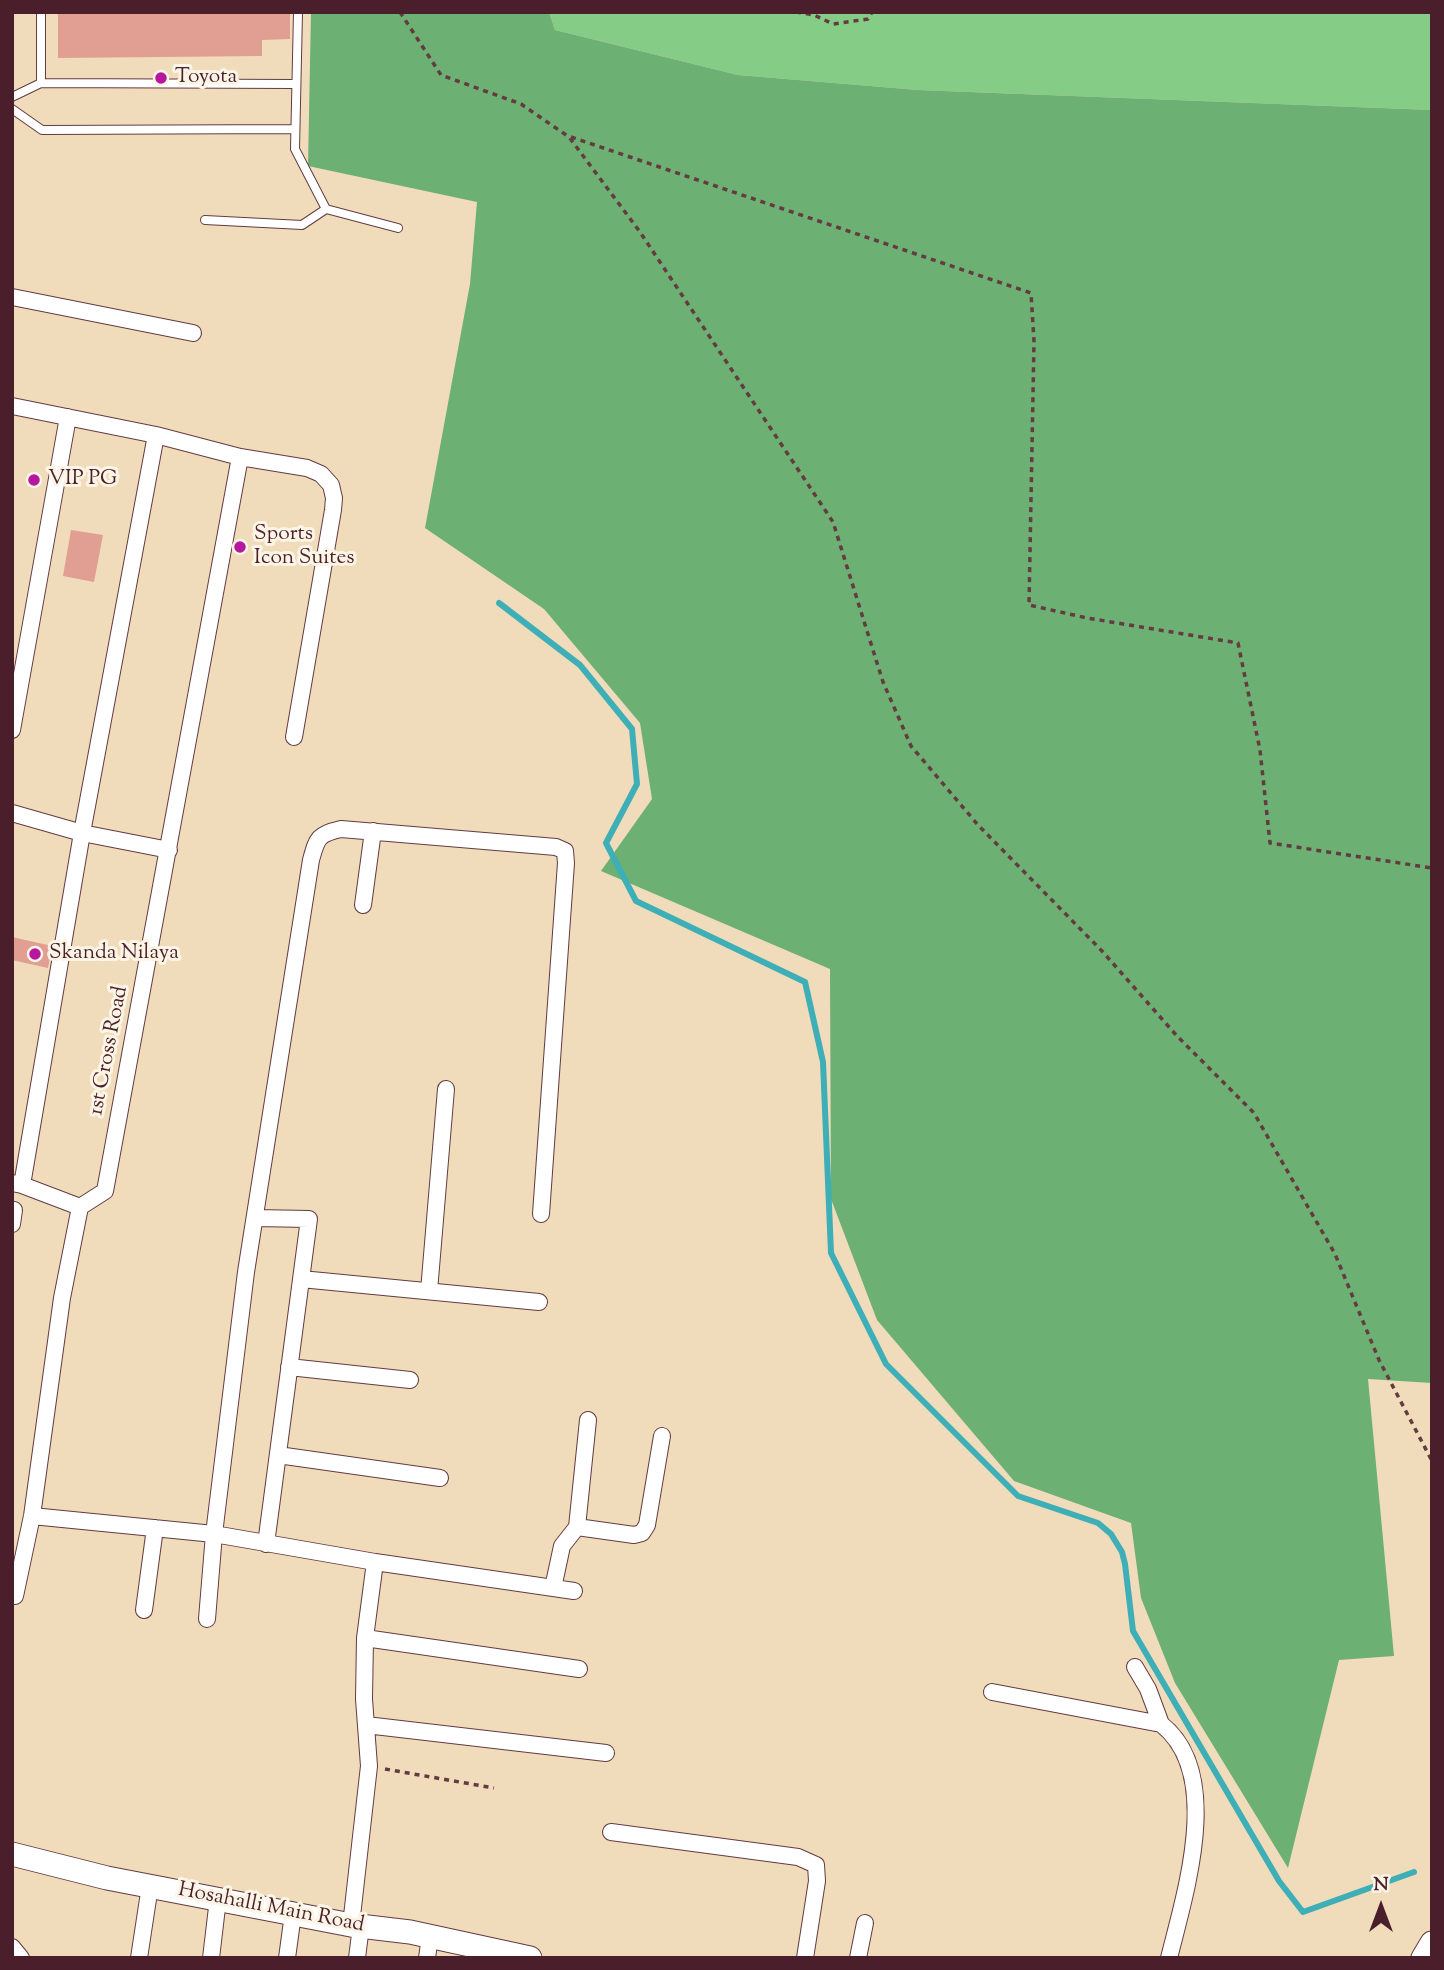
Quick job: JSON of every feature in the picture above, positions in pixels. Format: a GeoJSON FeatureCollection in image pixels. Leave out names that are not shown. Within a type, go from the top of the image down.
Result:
{"type":"FeatureCollection","features":[{"type":"Feature","properties":{"kind":"street"},"geometry":{"type":"LineString","coordinates":[[12,297],[193,333]]}},
{"type":"Feature","properties":{"kind":"street"},"geometry":{"type":"LineString","coordinates":[[12,406],[156,435],[240,457],[307,468],[321,474],[331,485],[334,498],[294,737]]}},
{"type":"Feature","properties":{"kind":"street"},"geometry":{"type":"LineString","coordinates":[[12,730],[68,417]]}},
{"type":"Feature","properties":{"kind":"street"},"geometry":{"type":"LineString","coordinates":[[12,1596],[15,1597],[32,1516],[62,1298],[80,1207],[17,1184],[156,435]]}},
{"type":"Feature","properties":{"kind":"street","name":"1st Cross Road"},"geometry":{"type":"LineString","coordinates":[[80,1207],[105,1191],[240,457]]}},
{"type":"Feature","properties":{"kind":"street"},"geometry":{"type":"LineString","coordinates":[[12,813],[82,833],[169,850]]}},
{"type":"Feature","properties":{"kind":"street"},"geometry":{"type":"LineString","coordinates":[[207,1619],[214,1534],[246,1272],[313,851],[323,833],[341,828],[556,847],[565,851],[541,1214]]}},
{"type":"Feature","properties":{"kind":"street"},"geometry":{"type":"LineString","coordinates":[[363,905],[373,831]]}},
{"type":"Feature","properties":{"kind":"street"},"geometry":{"type":"LineString","coordinates":[[429,1291],[446,1089]]}},
{"type":"Feature","properties":{"kind":"street"},"geometry":{"type":"LineString","coordinates":[[255,1218],[309,1220],[266,1544]]}},
{"type":"Feature","properties":{"kind":"street"},"geometry":{"type":"LineString","coordinates":[[301,1279],[539,1302]]}},
{"type":"Feature","properties":{"kind":"street"},"geometry":{"type":"LineString","coordinates":[[289,1367],[410,1380]]}},
{"type":"Feature","properties":{"kind":"street"},"geometry":{"type":"LineString","coordinates":[[553,1588],[562,1546],[577,1527],[588,1420]]}},
{"type":"Feature","properties":{"kind":"street"},"geometry":{"type":"LineString","coordinates":[[577,1527],[634,1535],[642,1533],[647,1525],[662,1436]]}},
{"type":"Feature","properties":{"kind":"street"},"geometry":{"type":"LineString","coordinates":[[278,1455],[440,1478]]}},
{"type":"Feature","properties":{"kind":"street"},"geometry":{"type":"LineString","coordinates":[[32,1516],[214,1534],[375,1562],[574,1591]]}},
{"type":"Feature","properties":{"kind":"street"},"geometry":{"type":"LineString","coordinates":[[144,1610],[155,1528]]}},
{"type":"Feature","properties":{"kind":"street"},"geometry":{"type":"LineString","coordinates":[[356,1958],[356,1926],[369,1766],[365,1638],[375,1562]]}},
{"type":"Feature","properties":{"kind":"street"},"geometry":{"type":"LineString","coordinates":[[365,1638],[579,1669]]}},
{"type":"Feature","properties":{"kind":"street"},"geometry":{"type":"LineString","coordinates":[[1135,1667],[1148,1689],[1161,1724]]}},
{"type":"Feature","properties":{"kind":"street"},"geometry":{"type":"LineString","coordinates":[[992,1692],[1161,1724],[1171,1731],[1192,1771],[1196,1797],[1194,1845],[1169,1958]]}},
{"type":"Feature","properties":{"kind":"street"},"geometry":{"type":"LineString","coordinates":[[366,1725],[606,1754]]}},
{"type":"Feature","properties":{"kind":"street"},"geometry":{"type":"LineString","coordinates":[[611,1832],[798,1857],[816,1865],[817,1881],[805,1958]]}},
{"type":"Feature","properties":{"kind":"street","name":"Hosahalli Main Road"},"geometry":{"type":"LineString","coordinates":[[12,1854],[107,1878],[356,1926],[428,1947],[530,1958]]}},
{"type":"Feature","properties":{"kind":"street"},"geometry":{"type":"LineString","coordinates":[[139,1958],[150,1886]]}},
{"type":"Feature","properties":{"kind":"street"},"geometry":{"type":"LineString","coordinates":[[211,1958],[218,1899]]}},
{"type":"Feature","properties":{"kind":"street"},"geometry":{"type":"LineString","coordinates":[[287,1958],[293,1914]]}},
{"type":"Feature","properties":{"kind":"street"},"geometry":{"type":"LineString","coordinates":[[858,1958],[865,1923]]}},
{"type":"Feature","properties":{"kind":"street"},"geometry":{"type":"LineString","coordinates":[[1423,1958],[1432,1943]]}},
{"type":"Feature","properties":{"kind":"street"},"geometry":{"type":"LineString","coordinates":[[12,1947],[21,1958]]}},
{"type":"Feature","properties":{"kind":"lane"},"geometry":{"type":"LineString","coordinates":[[41,12],[41,83]]}},
{"type":"Feature","properties":{"kind":"lane"},"geometry":{"type":"LineString","coordinates":[[298,12],[293,129],[295,149],[326,209],[398,228]]}},
{"type":"Feature","properties":{"kind":"lane"},"geometry":{"type":"LineString","coordinates":[[12,97],[41,83],[295,84]]}},
{"type":"Feature","properties":{"kind":"lane"},"geometry":{"type":"LineString","coordinates":[[12,109],[43,130],[293,129]]}},
{"type":"Feature","properties":{"kind":"lane"},"geometry":{"type":"LineString","coordinates":[[205,219],[302,225],[326,209]]}},
{"type":"Feature","properties":{"kind":"path"},"geometry":{"type":"LineString","coordinates":[[400,12],[441,75],[521,104],[569,136],[1031,293],[1034,341],[1029,605],[1087,618],[1238,643],[1260,750],[1270,844],[1432,868]]}},
{"type":"Feature","properties":{"kind":"path"},"geometry":{"type":"LineString","coordinates":[[796,12],[814,15],[833,24],[868,19],[872,12]]}},
{"type":"Feature","properties":{"kind":"path"},"geometry":{"type":"LineString","coordinates":[[569,136],[640,232],[833,522],[883,682],[911,746],[978,825],[1102,951],[1177,1036],[1254,1113],[1335,1254],[1379,1360],[1432,1461]]}},
{"type":"Feature","properties":{"kind":"path"},"geometry":{"type":"LineString","coordinates":[[369,1766],[494,1788]]}},
{"type":"Feature","properties":{"kind":"green space"},"geometry":{"type":"Polygon","coordinates":[[[311,12],[549,12],[555,30],[738,75],[918,90],[1432,110],[1432,1383],[1368,1379],[1394,1656],[1339,1660],[1288,1868],[1175,1683],[1141,1598],[1131,1523],[1014,1481],[877,1320],[831,1199],[830,969],[601,871],[652,799],[640,723],[544,609],[425,528],[470,284],[477,202],[308,166],[311,12]]]}},
{"type":"Feature","properties":{"kind":"green space"},"geometry":{"type":"Polygon","coordinates":[[[549,12],[1432,12],[1432,110],[918,90],[738,75],[555,30],[549,12]]]}},
{"type":"Feature","properties":{"kind":"building"},"geometry":{"type":"Polygon","coordinates":[[[58,12],[290,12],[290,39],[262,40],[262,56],[58,58],[58,12]]]}},
{"type":"Feature","properties":{"kind":"building"},"geometry":{"type":"Polygon","coordinates":[[[71,530],[103,535],[94,582],[63,576],[71,530]]]}},
{"type":"Feature","properties":{"kind":"building","name":"Skanda Nilaya"},"geometry":{"type":"Polygon","coordinates":[[[12,937],[52,946],[48,968],[12,960],[12,937]]]}},
{"type":"Feature","properties":{"kind":"waterway"},"geometry":{"type":"LineString","coordinates":[[499,603],[580,665],[632,729],[637,784],[606,843],[636,901],[805,982],[823,1062],[831,1253],[886,1364],[1018,1496],[1098,1523],[1111,1534],[1122,1552],[1125,1564],[1133,1631],[1279,1881],[1303,1912],[1414,1872]]}},
{"type":"Feature","properties":{"kind":"place","name":"Toyota"},"geometry":{"type":"Point","coordinates":[161,78]}},
{"type":"Feature","properties":{"kind":"place","name":"VIP PG"},"geometry":{"type":"Point","coordinates":[34,480]}},
{"type":"Feature","properties":{"kind":"place","name":"Sports Icon Suites"},"geometry":{"type":"Point","coordinates":[240,547]}},
{"type":"Feature","properties":{"kind":"place","name":"Skanda Nilaya"},"geometry":{"type":"Point","coordinates":[35,954]}}]}
